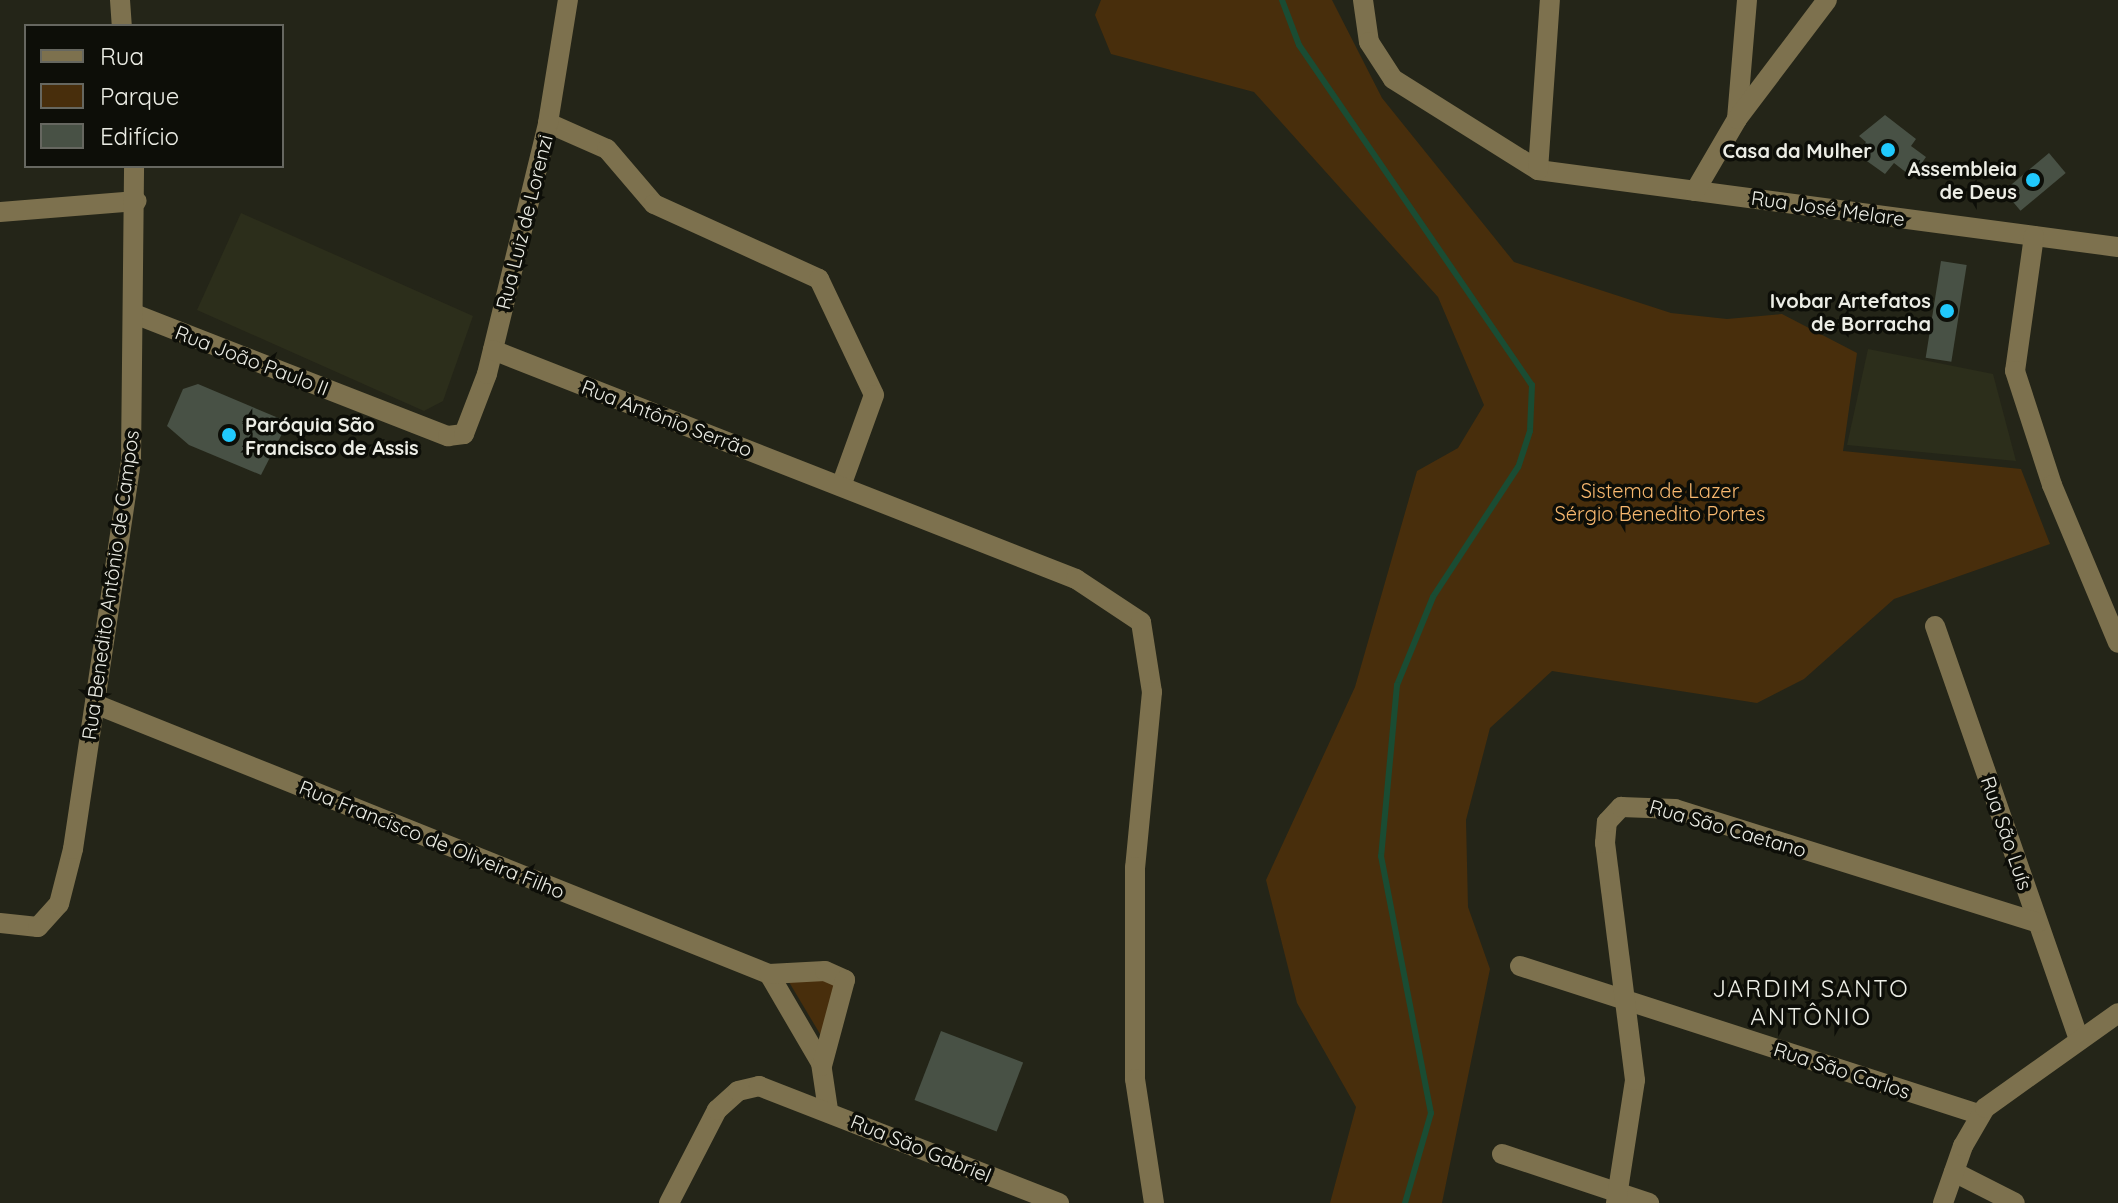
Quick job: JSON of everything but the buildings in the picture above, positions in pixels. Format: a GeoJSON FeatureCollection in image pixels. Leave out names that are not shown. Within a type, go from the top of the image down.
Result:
{"type":"FeatureCollection","features":[{"type":"Feature","properties":{"kind":"street"},"geometry":{"type":"LineString","coordinates":[[120,0],[122,24]]}},
{"type":"Feature","properties":{"kind":"street","name":"Rua Luiz de Lorenzi"},"geometry":{"type":"LineString","coordinates":[[458,436],[475,414],[493,350],[548,123],[568,0]]}},
{"type":"Feature","properties":{"kind":"street"},"geometry":{"type":"LineString","coordinates":[[1363,0],[1369,42],[1402,88],[1538,170],[1550,0]]}},
{"type":"Feature","properties":{"kind":"street"},"geometry":{"type":"LineString","coordinates":[[1737,119],[1747,0]]}},
{"type":"Feature","properties":{"kind":"street"},"geometry":{"type":"LineString","coordinates":[[1695,191],[1737,119],[1827,0]]}},
{"type":"Feature","properties":{"kind":"street"},"geometry":{"type":"LineString","coordinates":[[548,123],[607,149],[654,204],[819,279],[874,395],[841,486]]}},
{"type":"Feature","properties":{"kind":"street","name":"Rua Benedito Antônio de Campos"},"geometry":{"type":"LineString","coordinates":[[0,923],[38,927],[59,904],[95,704],[131,459],[137,315],[134,168]]}},
{"type":"Feature","properties":{"kind":"street","name":"Rua José Melare"},"geometry":{"type":"LineString","coordinates":[[1538,170],[2118,247]]}},
{"type":"Feature","properties":{"kind":"street"},"geometry":{"type":"LineString","coordinates":[[0,212],[137,201]]}},
{"type":"Feature","properties":{"kind":"street"},"geometry":{"type":"LineString","coordinates":[[2034,236],[2015,371],[2052,485],[2118,643]]}},
{"type":"Feature","properties":{"kind":"street","name":"Rua João Paulo II"},"geometry":{"type":"LineString","coordinates":[[137,315],[458,436]]}},
{"type":"Feature","properties":{"kind":"street","name":"Rua Antônio Serrão"},"geometry":{"type":"LineString","coordinates":[[493,350],[1076,579],[1141,622],[1152,692],[1135,867],[1135,1079],[1154,1203]]}},
{"type":"Feature","properties":{"kind":"street","name":"Rua São Luís"},"geometry":{"type":"LineString","coordinates":[[1935,626],[2079,1040]]}},
{"type":"Feature","properties":{"kind":"street","name":"Rua Francisco de Oliveira Filho"},"geometry":{"type":"LineString","coordinates":[[95,704],[769,974],[825,971],[845,980],[822,1066]]}},
{"type":"Feature","properties":{"kind":"street","name":"Rua São Caetano"},"geometry":{"type":"LineString","coordinates":[[1616,1198],[1635,1080],[1605,831],[1615,811],[1635,803],[1675,809],[2038,923]]}},
{"type":"Feature","properties":{"kind":"street","name":"Rua São Carlos"},"geometry":{"type":"LineString","coordinates":[[1520,966],[1981,1115]]}},
{"type":"Feature","properties":{"kind":"street","name":"Rua Francisco de Oliveira Filho"},"geometry":{"type":"LineString","coordinates":[[769,974],[822,1066],[828,1110]]}},
{"type":"Feature","properties":{"kind":"street"},"geometry":{"type":"LineString","coordinates":[[1943,1203],[1981,1115],[2118,1013]]}},
{"type":"Feature","properties":{"kind":"street","name":"Rua São Gabriel"},"geometry":{"type":"LineString","coordinates":[[669,1203],[717,1110],[738,1091],[759,1086],[828,1110],[1059,1203]]}},
{"type":"Feature","properties":{"kind":"street"},"geometry":{"type":"LineString","coordinates":[[1502,1154],[1616,1198],[1649,1203]]}},
{"type":"Feature","properties":{"kind":"street"},"geometry":{"type":"LineString","coordinates":[[1954,1172],[2015,1203]]}},
{"type":"Feature","properties":{"kind":"shaded area"},"geometry":{"type":"Polygon","coordinates":[[[241,213],[473,316],[443,401],[424,411],[197,310],[241,213]]]}},
{"type":"Feature","properties":{"kind":"shaded area"},"geometry":{"type":"Polygon","coordinates":[[[1868,349],[1993,374],[2016,461],[1847,445],[1868,349]]]}},
{"type":"Feature","properties":{"kind":"green space","name":"Sistema de Lazer Sérgio Benedito Portes"},"geometry":{"type":"Polygon","coordinates":[[[1101,0],[1332,0],[1382,98],[1514,262],[1671,313],[1727,319],[1782,314],[1857,353],[1843,451],[2021,469],[2050,544],[1894,599],[1804,679],[1757,703],[1552,671],[1490,728],[1466,820],[1468,907],[1490,969],[1442,1203],[1330,1203],[1356,1107],[1297,1003],[1266,880],[1355,687],[1417,471],[1458,448],[1484,405],[1438,297],[1254,92],[1111,54],[1095,15],[1101,0]]]}},
{"type":"Feature","properties":{"kind":"green space"},"geometry":{"type":"Polygon","coordinates":[[[839,980],[823,1039],[789,982],[839,980]]]}},
{"type":"Feature","properties":{"kind":"waterway"},"geometry":{"type":"LineString","coordinates":[[1282,0],[1299,45],[1532,385],[1530,431],[1518,467],[1433,597],[1397,685],[1381,856],[1431,1113],[1405,1203]]}},
{"type":"Feature","properties":{"kind":"place","name":"Casa da Mulher"},"geometry":{"type":"Point","coordinates":[1888,150]}},
{"type":"Feature","properties":{"kind":"place","name":"Assembleia de Deus"},"geometry":{"type":"Point","coordinates":[2033,180]}},
{"type":"Feature","properties":{"kind":"place","name":"Ivobar Artefatos de Borracha"},"geometry":{"type":"Point","coordinates":[1947,311]}},
{"type":"Feature","properties":{"kind":"place","name":"Paróquia São Francisco de Assis"},"geometry":{"type":"Point","coordinates":[229,435]}},
{"type":"Feature","properties":{"kind":"district","name":"JARDIM SANTO ANTÔNIO"},"geometry":{"type":"Point","coordinates":[1811,1003]}}]}
